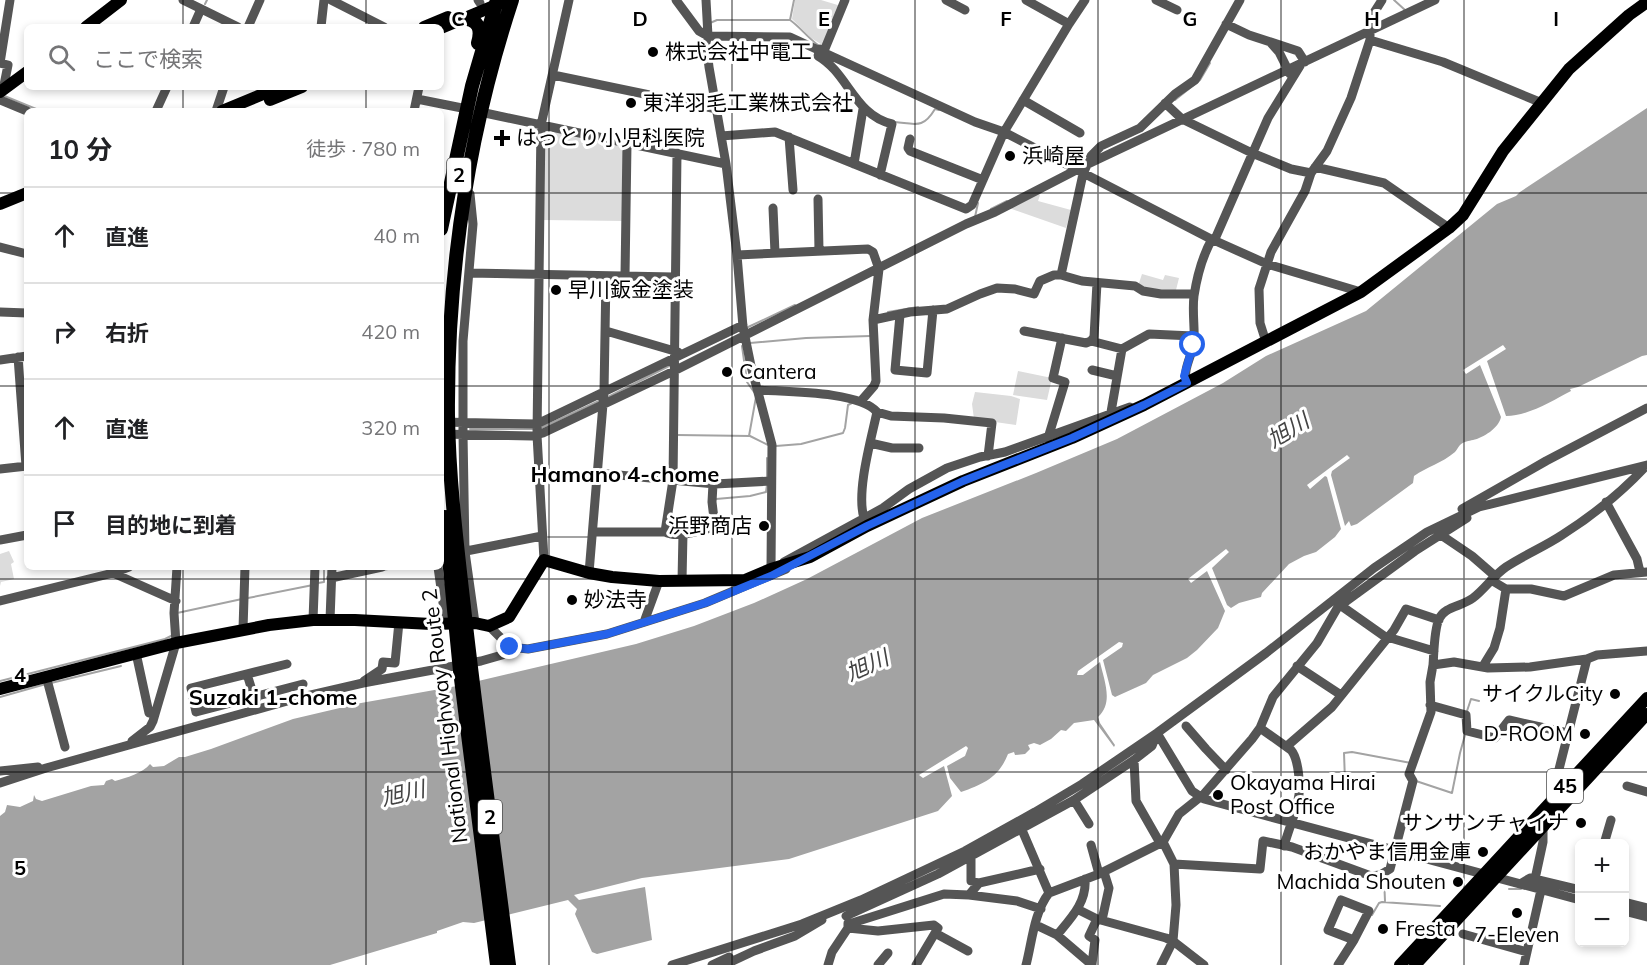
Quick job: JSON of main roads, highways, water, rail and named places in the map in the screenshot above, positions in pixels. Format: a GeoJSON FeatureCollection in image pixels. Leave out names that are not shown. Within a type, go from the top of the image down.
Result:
{"type":"FeatureCollection","features":[{"type":"Feature","properties":{"kind":"highway"},"geometry":{"type":"LineString","coordinates":[[444,216],[471,86],[500,1]]}},
{"type":"Feature","properties":{"kind":"highway"},"geometry":{"type":"LineString","coordinates":[[461,551],[457,468],[458,338],[470,195],[474,163],[485,113],[500,1]]}},
{"type":"Feature","properties":{"kind":"highway"},"geometry":{"type":"LineString","coordinates":[[463,133],[473,111],[500,1]]}},
{"type":"Feature","properties":{"kind":"highway","name":"2"},"geometry":{"type":"LineString","coordinates":[[444,297],[456,191],[500,1]]}},
{"type":"Feature","properties":{"kind":"highway","name":"National Highway Route 2"},"geometry":{"type":"LineString","coordinates":[[500,1],[489,76],[464,195],[454,279],[448,415],[452,500],[461,551],[509,965]]}},
{"type":"Feature","properties":{"kind":"highway"},"geometry":{"type":"LineString","coordinates":[[463,18],[474,21],[481,29],[471,67],[471,86]]}},
{"type":"Feature","properties":{"kind":"highway","name":"National Highway Route 2"},"geometry":{"type":"LineString","coordinates":[[444,571],[497,965]]}},
{"type":"Feature","properties":{"kind":"main road"},"geometry":{"type":"LineString","coordinates":[[90,24],[121,0]]}},
{"type":"Feature","properties":{"kind":"main road"},"geometry":{"type":"LineString","coordinates":[[444,27],[500,1]]}},
{"type":"Feature","properties":{"kind":"main road"},"geometry":{"type":"LineString","coordinates":[[433,24],[500,1]]}},
{"type":"Feature","properties":{"kind":"main road"},"geometry":{"type":"LineString","coordinates":[[0,689],[47,681],[136,653],[175,637],[314,620],[475,623],[489,626],[509,617],[544,560],[612,578],[682,581],[745,580],[775,567],[810,557],[867,526],[963,481],[1072,438],[1144,405],[1361,292],[1449,228],[1467,210],[1503,151],[1569,69],[1629,15],[1647,2]]}},
{"type":"Feature","properties":{"kind":"main road"},"geometry":{"type":"LineString","coordinates":[[1,94],[24,75]]}},
{"type":"Feature","properties":{"kind":"main road"},"geometry":{"type":"LineString","coordinates":[[229,108],[273,90]]}},
{"type":"Feature","properties":{"kind":"main road"},"geometry":{"type":"LineString","coordinates":[[251,108],[295,90]]}},
{"type":"Feature","properties":{"kind":"main road"},"geometry":{"type":"LineString","coordinates":[[0,204],[24,194]]}},
{"type":"Feature","properties":{"kind":"main road"},"geometry":{"type":"LineString","coordinates":[[0,212],[24,202]]}},
{"type":"Feature","properties":{"kind":"main road","name":"45"},"geometry":{"type":"LineString","coordinates":[[1415,965],[1489,877],[1563,797],[1647,698]]}},
{"type":"Feature","properties":{"kind":"main road","name":"45"},"geometry":{"type":"LineString","coordinates":[[1400,965],[1543,827],[1563,797],[1647,714]]}},
{"type":"Feature","properties":{"kind":"water","name":"旭川"},"geometry":{"type":"Polygon","coordinates":[[[1647,108],[1647,355],[1570,389],[1571,391],[1540,407],[1506,416],[1487,361],[1506,349],[1503,345],[1463,370],[1466,374],[1480,365],[1501,417],[1497,425],[1481,437],[1463,443],[1450,456],[1414,476],[1413,483],[1351,526],[1349,521],[1345,526],[1331,475],[1332,471],[1350,458],[1347,455],[1307,485],[1310,489],[1325,476],[1327,477],[1341,529],[1335,537],[1316,552],[1289,564],[1262,593],[1261,597],[1239,603],[1231,608],[1227,605],[1212,568],[1229,552],[1226,549],[1188,579],[1191,583],[1207,571],[1225,611],[1218,628],[1197,650],[1187,658],[1153,675],[1146,683],[1115,697],[1112,695],[1103,660],[1122,647],[1123,643],[1119,642],[1078,671],[1077,675],[1083,675],[1100,662],[1107,698],[1106,705],[1098,717],[1115,745],[1114,747],[1094,720],[1074,723],[1066,731],[1061,730],[1040,745],[1034,743],[1028,745],[1030,749],[1025,754],[1015,755],[1014,752],[1008,754],[1000,769],[990,779],[961,792],[950,778],[947,766],[965,756],[968,748],[966,746],[919,775],[923,778],[944,766],[952,796],[938,811],[789,859],[642,878],[574,895],[579,900],[645,887],[652,940],[597,954],[592,952],[575,914],[577,909],[568,900],[474,923],[463,922],[437,931],[437,933],[330,965],[0,965],[0,816],[5,812],[7,805],[20,807],[33,801],[34,795],[36,799],[42,801],[91,786],[104,785],[106,781],[112,779],[115,781],[134,775],[150,764],[153,767],[164,766],[179,757],[211,749],[293,719],[361,703],[457,686],[636,644],[694,626],[754,603],[807,579],[922,518],[1117,439],[1223,383],[1266,356],[1366,311],[1497,204],[1516,196],[1647,108]]]}},
{"type":"Feature","properties":{"kind":"waterway"},"geometry":{"type":"LineString","coordinates":[[205,4],[207,0]]}},
{"type":"Feature","properties":{"kind":"waterway"},"geometry":{"type":"LineString","coordinates":[[790,20],[794,0]]}},
{"type":"Feature","properties":{"kind":"waterway"},"geometry":{"type":"LineString","coordinates":[[1394,0],[1405,10]]}},
{"type":"Feature","properties":{"kind":"waterway"},"geometry":{"type":"LineString","coordinates":[[710,23],[717,20],[790,20],[818,45],[817,47]]}},
{"type":"Feature","properties":{"kind":"waterway"},"geometry":{"type":"LineString","coordinates":[[1175,100],[1200,80],[1210,63]]}},
{"type":"Feature","properties":{"kind":"waterway"},"geometry":{"type":"LineString","coordinates":[[2,95],[34,108]]}},
{"type":"Feature","properties":{"kind":"waterway"},"geometry":{"type":"LineString","coordinates":[[895,122],[918,124],[927,120],[935,109],[939,110]]}},
{"type":"Feature","properties":{"kind":"waterway"},"geometry":{"type":"LineString","coordinates":[[991,209],[1007,201]]}},
{"type":"Feature","properties":{"kind":"waterway"},"geometry":{"type":"LineString","coordinates":[[975,217],[978,203]]}},
{"type":"Feature","properties":{"kind":"waterway"},"geometry":{"type":"LineString","coordinates":[[746,328],[795,305]]}},
{"type":"Feature","properties":{"kind":"waterway"},"geometry":{"type":"LineString","coordinates":[[888,312],[918,307]]}},
{"type":"Feature","properties":{"kind":"waterway"},"geometry":{"type":"LineString","coordinates":[[750,343],[870,336]]}},
{"type":"Feature","properties":{"kind":"waterway"},"geometry":{"type":"LineString","coordinates":[[742,346],[747,382],[754,392]]}},
{"type":"Feature","properties":{"kind":"waterway"},"geometry":{"type":"LineString","coordinates":[[606,398],[671,365]]}},
{"type":"Feature","properties":{"kind":"waterway"},"geometry":{"type":"LineString","coordinates":[[749,436],[756,397]]}},
{"type":"Feature","properties":{"kind":"waterway"},"geometry":{"type":"LineString","coordinates":[[541,428],[601,400]]}},
{"type":"Feature","properties":{"kind":"waterway"},"geometry":{"type":"LineString","coordinates":[[776,446],[801,444],[843,433],[848,405],[852,403]]}},
{"type":"Feature","properties":{"kind":"waterway"},"geometry":{"type":"LineString","coordinates":[[470,429],[535,429]]}},
{"type":"Feature","properties":{"kind":"waterway"},"geometry":{"type":"LineString","coordinates":[[677,435],[750,436],[770,446]]}},
{"type":"Feature","properties":{"kind":"waterway"},"geometry":{"type":"LineString","coordinates":[[767,458],[767,479]]}},
{"type":"Feature","properties":{"kind":"waterway"},"geometry":{"type":"LineString","coordinates":[[716,499],[766,492],[767,485]]}},
{"type":"Feature","properties":{"kind":"waterway"},"geometry":{"type":"LineString","coordinates":[[548,537],[590,537]]}},
{"type":"Feature","properties":{"kind":"waterway"},"geometry":{"type":"LineString","coordinates":[[318,583],[324,582],[324,570]]}},
{"type":"Feature","properties":{"kind":"waterway"},"geometry":{"type":"LineString","coordinates":[[248,598],[313,585]]}},
{"type":"Feature","properties":{"kind":"waterway"},"geometry":{"type":"LineString","coordinates":[[177,613],[242,599]]}},
{"type":"Feature","properties":{"kind":"waterway"},"geometry":{"type":"LineString","coordinates":[[0,681],[165,639],[173,635]]}},
{"type":"Feature","properties":{"kind":"waterway"},"geometry":{"type":"LineString","coordinates":[[51,683],[121,666]]}},
{"type":"Feature","properties":{"kind":"waterway"},"geometry":{"type":"LineString","coordinates":[[0,697],[46,684]]}},
{"type":"Feature","properties":{"kind":"waterway"},"geometry":{"type":"LineString","coordinates":[[1467,711],[1471,699],[1479,701]]}},
{"type":"Feature","properties":{"kind":"waterway"},"geometry":{"type":"LineString","coordinates":[[1416,781],[1452,793],[1465,735]]}},
{"type":"Feature","properties":{"kind":"waterway"},"geometry":{"type":"LineString","coordinates":[[1345,781],[1344,753],[1352,752],[1411,763]]}},
{"type":"Feature","properties":{"kind":"waterway"},"geometry":{"type":"LineString","coordinates":[[1384,878],[1385,901]]}},
{"type":"Feature","properties":{"kind":"waterway"},"geometry":{"type":"LineString","coordinates":[[1509,889],[1521,889]]}},
{"type":"Feature","properties":{"kind":"waterway"},"geometry":{"type":"LineString","coordinates":[[1372,915],[1382,902],[1440,906]]}},
{"type":"Feature","properties":{"kind":"place","name":"株式会社中電工"},"geometry":{"type":"Point","coordinates":[653,52]}},
{"type":"Feature","properties":{"kind":"place","name":"東洋羽毛工業株式会社"},"geometry":{"type":"Point","coordinates":[631,103]}},
{"type":"Feature","properties":{"kind":"place","name":"はっとり小児科医院"},"geometry":{"type":"Point","coordinates":[502,138]}},
{"type":"Feature","properties":{"kind":"place","name":"浜崎屋"},"geometry":{"type":"Point","coordinates":[1010,156]}},
{"type":"Feature","properties":{"kind":"place","name":"早川鈑金塗装"},"geometry":{"type":"Point","coordinates":[556,290]}},
{"type":"Feature","properties":{"kind":"place","name":"Cantera"},"geometry":{"type":"Point","coordinates":[727,372]}},
{"type":"Feature","properties":{"kind":"place","name":"浜野商店"},"geometry":{"type":"Point","coordinates":[764,526]}},
{"type":"Feature","properties":{"kind":"place","name":"妙法寺"},"geometry":{"type":"Point","coordinates":[572,600]}},
{"type":"Feature","properties":{"kind":"place","name":"サイクルCity"},"geometry":{"type":"Point","coordinates":[1615,694]}},
{"type":"Feature","properties":{"kind":"place","name":"D-ROOM"},"geometry":{"type":"Point","coordinates":[1585,734]}},
{"type":"Feature","properties":{"kind":"place","name":"Okayama Hirai Post Office"},"geometry":{"type":"Point","coordinates":[1218,795]}},
{"type":"Feature","properties":{"kind":"place","name":"サンサンチャイナ"},"geometry":{"type":"Point","coordinates":[1581,823]}},
{"type":"Feature","properties":{"kind":"place","name":"おかやま信用金庫"},"geometry":{"type":"Point","coordinates":[1483,852]}},
{"type":"Feature","properties":{"kind":"place","name":"Machida Shouten"},"geometry":{"type":"Point","coordinates":[1458,882]}},
{"type":"Feature","properties":{"kind":"place","name":"7-Eleven"},"geometry":{"type":"Point","coordinates":[1517,913]}},
{"type":"Feature","properties":{"kind":"place","name":"Fresta"},"geometry":{"type":"Point","coordinates":[1383,929]}},
{"type":"Feature","properties":{"kind":"district","name":"Hamano 4-chome"},"geometry":{"type":"Point","coordinates":[625,474]}},
{"type":"Feature","properties":{"kind":"district","name":"Suzaki 1-chome"},"geometry":{"type":"Point","coordinates":[273,697]}}]}
